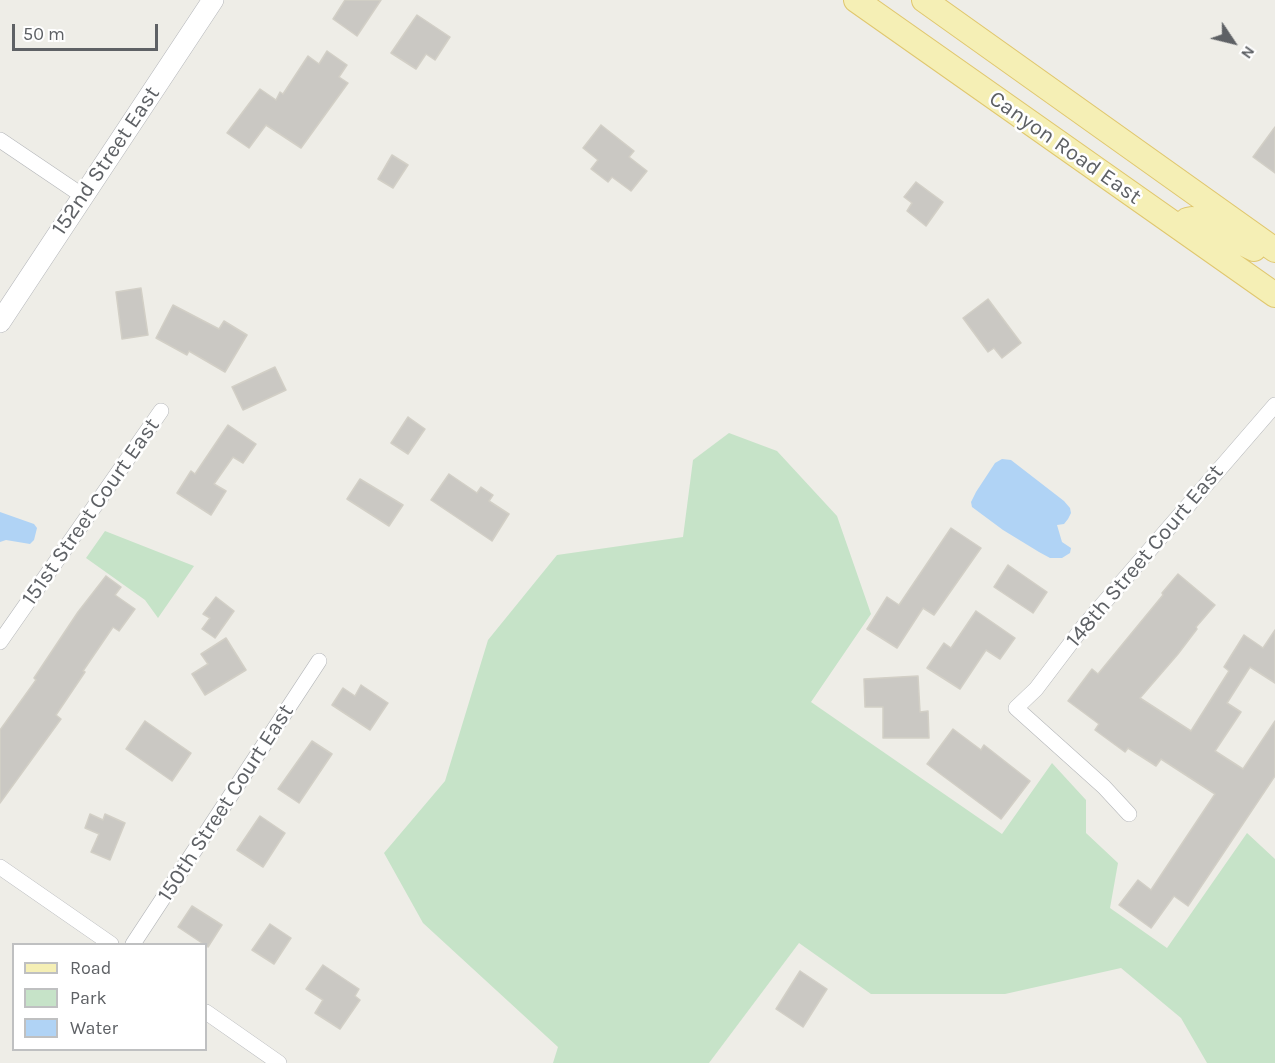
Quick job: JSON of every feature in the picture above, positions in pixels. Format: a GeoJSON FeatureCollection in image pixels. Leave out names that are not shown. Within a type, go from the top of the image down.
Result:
{"type":"FeatureCollection","features":[{"type":"Feature","properties":{"kind":"main road","name":"Canyon Road East"},"geometry":{"type":"LineString","coordinates":[[856,0],[1275,295]]}},
{"type":"Feature","properties":{"kind":"main road","name":"Canyon Road East"},"geometry":{"type":"LineString","coordinates":[[924,0],[1275,250]]}},
{"type":"Feature","properties":{"kind":"main road"},"geometry":{"type":"LineString","coordinates":[[1180,228],[1187,220],[1192,219],[1275,259]]}},
{"type":"Feature","properties":{"kind":"street","name":"152nd Street East"},"geometry":{"type":"LineString","coordinates":[[0,322],[213,0]]}},
{"type":"Feature","properties":{"kind":"street"},"geometry":{"type":"LineString","coordinates":[[0,140],[83,196]]}},
{"type":"Feature","properties":{"kind":"street","name":"148th Street Court East"},"geometry":{"type":"LineString","coordinates":[[1129,814],[1104,787],[1016,708],[1036,689],[1083,627],[1275,405]]}},
{"type":"Feature","properties":{"kind":"street","name":"151st Street Court East"},"geometry":{"type":"LineString","coordinates":[[0,642],[161,411]]}},
{"type":"Feature","properties":{"kind":"street","name":"150th Street Court East"},"geometry":{"type":"LineString","coordinates":[[133,943],[319,661]]}},
{"type":"Feature","properties":{"kind":"street"},"geometry":{"type":"LineString","coordinates":[[0,867],[108,943]]}},
{"type":"Feature","properties":{"kind":"street"},"geometry":{"type":"LineString","coordinates":[[207,1013],[279,1063]]}},
{"type":"Feature","properties":{"kind":"green space"},"geometry":{"type":"Polygon","coordinates":[[[729,433],[777,451],[837,516],[871,614],[811,702],[1002,834],[1052,763],[1086,800],[1086,833],[1118,863],[1110,908],[1167,948],[1247,833],[1275,859],[1275,1063],[1207,1063],[1181,1018],[1121,968],[1005,994],[871,994],[799,943],[709,1063],[553,1063],[558,1047],[423,923],[384,853],[445,781],[488,640],[557,555],[683,537],[693,460],[729,433]]]}},
{"type":"Feature","properties":{"kind":"green space"},"geometry":{"type":"Polygon","coordinates":[[[105,531],[194,566],[158,618],[145,600],[86,558],[105,531]]]}},
{"type":"Feature","properties":{"kind":"water"},"geometry":{"type":"Polygon","coordinates":[[[1002,459],[1011,460],[1070,508],[1071,513],[1068,519],[1064,524],[1057,525],[1062,542],[1071,548],[1070,553],[1062,558],[1050,558],[1003,530],[972,507],[971,502],[976,492],[995,463],[1002,459]]]}},
{"type":"Feature","properties":{"kind":"water"},"geometry":{"type":"Polygon","coordinates":[[[0,512],[34,524],[37,528],[34,540],[30,544],[6,540],[0,542],[0,512]]]}},
{"type":"Feature","properties":{"kind":"building"},"geometry":{"type":"Polygon","coordinates":[[[345,0],[381,0],[357,36],[333,19],[345,0]]]}},
{"type":"Feature","properties":{"kind":"building"},"geometry":{"type":"Polygon","coordinates":[[[417,15],[450,37],[435,60],[426,54],[416,69],[391,53],[417,15]]]}},
{"type":"Feature","properties":{"kind":"building"},"geometry":{"type":"Polygon","coordinates":[[[327,51],[347,65],[339,77],[348,83],[301,148],[266,125],[249,148],[227,133],[260,89],[276,100],[280,92],[283,94],[308,56],[319,64],[327,51]]]}},
{"type":"Feature","properties":{"kind":"building"},"geometry":{"type":"Polygon","coordinates":[[[601,125],[634,151],[629,157],[647,171],[631,191],[612,177],[608,182],[591,169],[598,160],[583,148],[601,125]]]}},
{"type":"Feature","properties":{"kind":"building"},"geometry":{"type":"Polygon","coordinates":[[[1275,127],[1275,173],[1253,157],[1275,127]]]}},
{"type":"Feature","properties":{"kind":"building"},"geometry":{"type":"Polygon","coordinates":[[[392,155],[408,165],[393,188],[378,179],[392,155]]]}},
{"type":"Feature","properties":{"kind":"building"},"geometry":{"type":"Polygon","coordinates":[[[916,182],[943,202],[926,226],[907,211],[912,203],[904,197],[916,182]]]}},
{"type":"Feature","properties":{"kind":"building"},"geometry":{"type":"Polygon","coordinates":[[[141,288],[148,335],[122,339],[116,292],[141,288]]]}},
{"type":"Feature","properties":{"kind":"building"},"geometry":{"type":"Polygon","coordinates":[[[988,299],[1021,343],[1002,358],[994,348],[988,352],[963,318],[988,299]]]}},
{"type":"Feature","properties":{"kind":"building"},"geometry":{"type":"Polygon","coordinates":[[[173,305],[219,329],[224,321],[247,335],[225,372],[189,351],[187,355],[156,338],[173,305]]]}},
{"type":"Feature","properties":{"kind":"building"},"geometry":{"type":"Polygon","coordinates":[[[275,367],[286,390],[243,410],[232,387],[275,367]]]}},
{"type":"Feature","properties":{"kind":"building"},"geometry":{"type":"Polygon","coordinates":[[[408,417],[425,429],[408,454],[391,443],[408,417]]]}},
{"type":"Feature","properties":{"kind":"building"},"geometry":{"type":"Polygon","coordinates":[[[228,425],[256,444],[243,463],[233,457],[214,484],[226,491],[211,515],[177,493],[191,471],[195,474],[228,425]]]}},
{"type":"Feature","properties":{"kind":"building"},"geometry":{"type":"Polygon","coordinates":[[[449,474],[477,493],[481,487],[493,495],[489,501],[509,514],[492,541],[431,500],[449,474]]]}},
{"type":"Feature","properties":{"kind":"building"},"geometry":{"type":"Polygon","coordinates":[[[360,479],[403,505],[389,526],[347,499],[360,479]]]}},
{"type":"Feature","properties":{"kind":"building"},"geometry":{"type":"Polygon","coordinates":[[[951,528],[981,548],[934,615],[923,608],[897,648],[867,629],[887,597],[899,605],[951,528]]]}},
{"type":"Feature","properties":{"kind":"building"},"geometry":{"type":"Polygon","coordinates":[[[1008,565],[1047,592],[1033,613],[994,587],[1008,565]]]}},
{"type":"Feature","properties":{"kind":"building"},"geometry":{"type":"Polygon","coordinates":[[[1178,574],[1215,605],[1196,627],[1197,629],[1178,654],[1140,698],[1191,731],[1229,671],[1224,667],[1244,635],[1263,648],[1275,630],[1275,683],[1250,667],[1227,703],[1241,712],[1215,751],[1243,769],[1275,721],[1275,776],[1188,906],[1174,896],[1151,928],[1119,905],[1138,880],[1151,890],[1215,794],[1161,759],[1156,766],[1128,748],[1125,752],[1095,730],[1099,724],[1068,701],[1092,669],[1098,674],[1178,574]]]}},
{"type":"Feature","properties":{"kind":"building"},"geometry":{"type":"Polygon","coordinates":[[[106,576],[121,587],[115,595],[135,609],[119,631],[113,627],[56,715],[61,719],[0,803],[0,730],[36,680],[34,678],[78,612],[106,576]]]}},
{"type":"Feature","properties":{"kind":"building"},"geometry":{"type":"Polygon","coordinates":[[[216,597],[234,611],[215,638],[202,629],[210,618],[203,614],[216,597]]]}},
{"type":"Feature","properties":{"kind":"building"},"geometry":{"type":"Polygon","coordinates":[[[976,611],[1015,638],[1000,659],[986,650],[960,689],[927,668],[944,643],[951,648],[976,611]]]}},
{"type":"Feature","properties":{"kind":"building"},"geometry":{"type":"Polygon","coordinates":[[[226,638],[246,670],[205,695],[192,674],[208,664],[201,654],[226,638]]]}},
{"type":"Feature","properties":{"kind":"building"},"geometry":{"type":"Polygon","coordinates":[[[918,676],[920,712],[928,711],[929,738],[883,738],[883,707],[865,707],[864,679],[918,676]]]}},
{"type":"Feature","properties":{"kind":"building"},"geometry":{"type":"Polygon","coordinates":[[[361,685],[388,703],[370,730],[332,705],[343,688],[355,696],[361,685]]]}},
{"type":"Feature","properties":{"kind":"building"},"geometry":{"type":"Polygon","coordinates":[[[145,721],[191,753],[172,781],[126,749],[145,721]]]}},
{"type":"Feature","properties":{"kind":"building"},"geometry":{"type":"Polygon","coordinates":[[[953,729],[981,750],[984,745],[1030,781],[1001,819],[927,764],[953,729]]]}},
{"type":"Feature","properties":{"kind":"building"},"geometry":{"type":"Polygon","coordinates":[[[312,741],[332,754],[299,803],[278,789],[312,741]]]}},
{"type":"Feature","properties":{"kind":"building"},"geometry":{"type":"Polygon","coordinates":[[[90,814],[103,820],[105,814],[125,823],[110,860],[91,852],[99,834],[85,828],[90,814]]]}},
{"type":"Feature","properties":{"kind":"building"},"geometry":{"type":"Polygon","coordinates":[[[260,816],[285,833],[263,867],[237,850],[260,816]]]}},
{"type":"Feature","properties":{"kind":"building"},"geometry":{"type":"Polygon","coordinates":[[[192,906],[222,925],[208,947],[207,943],[202,943],[178,927],[192,906]]]}},
{"type":"Feature","properties":{"kind":"building"},"geometry":{"type":"Polygon","coordinates":[[[270,924],[291,938],[274,964],[252,950],[270,924]]]}},
{"type":"Feature","properties":{"kind":"building"},"geometry":{"type":"Polygon","coordinates":[[[323,965],[359,989],[355,996],[360,1000],[340,1029],[315,1013],[323,1000],[306,989],[323,965]]]}},
{"type":"Feature","properties":{"kind":"building"},"geometry":{"type":"Polygon","coordinates":[[[800,971],[827,989],[803,1027],[776,1009],[800,971]]]}}]}
